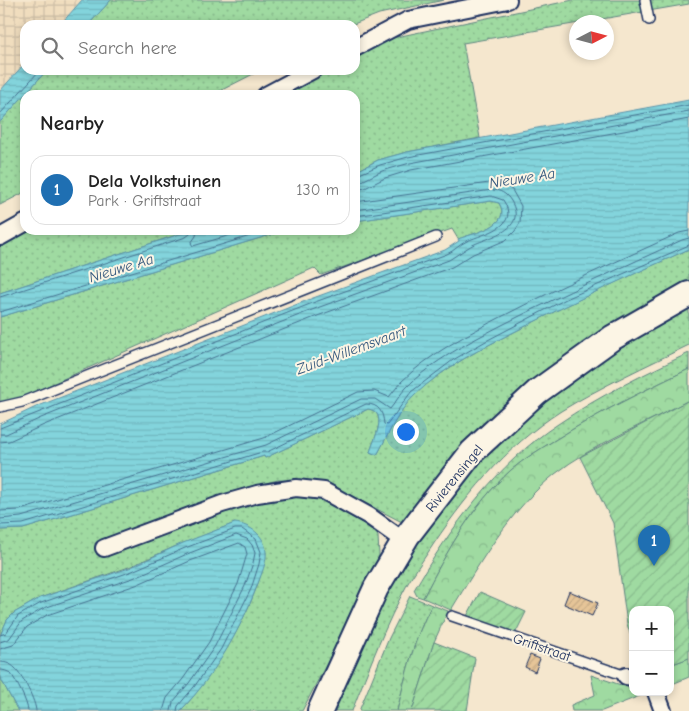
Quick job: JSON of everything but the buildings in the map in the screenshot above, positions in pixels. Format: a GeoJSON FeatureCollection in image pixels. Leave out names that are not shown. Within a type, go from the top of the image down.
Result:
{"type":"FeatureCollection","features":[{"type":"Feature","properties":{"kind":"main road","name":"Rivierensingel"},"geometry":{"type":"LineString","coordinates":[[320,711],[376,588],[404,541],[472,452],[537,392],[612,338],[689,294]]}},
{"type":"Feature","properties":{"kind":"street"},"geometry":{"type":"LineString","coordinates":[[360,45],[408,20],[508,0]]}},
{"type":"Feature","properties":{"kind":"street"},"geometry":{"type":"LineString","coordinates":[[275,90],[304,75]]}},
{"type":"Feature","properties":{"kind":"street"},"geometry":{"type":"LineString","coordinates":[[0,237],[20,226]]}},
{"type":"Feature","properties":{"kind":"street"},"geometry":{"type":"LineString","coordinates":[[104,548],[222,504],[257,494],[296,488],[324,490],[369,516],[404,541]]}},
{"type":"Feature","properties":{"kind":"street"},"geometry":{"type":"LineString","coordinates":[[658,696],[664,711]]}},
{"type":"Feature","properties":{"kind":"lane"},"geometry":{"type":"LineString","coordinates":[[645,0],[649,20]]}},
{"type":"Feature","properties":{"kind":"lane"},"geometry":{"type":"LineString","coordinates":[[0,407],[22,402],[436,237]]}},
{"type":"Feature","properties":{"kind":"lane","name":"Griftstraat"},"geometry":{"type":"LineString","coordinates":[[452,616],[629,677]]}},
{"type":"Feature","properties":{"kind":"shaded area"},"geometry":{"type":"Polygon","coordinates":[[[0,0],[82,0],[64,20],[20,20],[20,71],[0,94],[0,0]]]}},
{"type":"Feature","properties":{"kind":"green space"},"geometry":{"type":"Polygon","coordinates":[[[111,0],[444,0],[379,14],[360,21],[93,20],[111,0]]]}},
{"type":"Feature","properties":{"kind":"green space"},"geometry":{"type":"Polygon","coordinates":[[[573,0],[689,0],[689,4],[614,17],[614,15],[569,15],[569,25],[463,43],[480,138],[407,152],[378,160],[360,169],[360,90],[285,90],[314,75],[360,75],[360,51],[382,40],[573,0]]]}},
{"type":"Feature","properties":{"kind":"green space"},"geometry":{"type":"Polygon","coordinates":[[[42,75],[251,75],[222,90],[29,90],[42,75]]]}},
{"type":"Feature","properties":{"kind":"green space"},"geometry":{"type":"Polygon","coordinates":[[[20,100],[20,195],[0,205],[0,122],[20,100]]]}},
{"type":"Feature","properties":{"kind":"green space"},"geometry":{"type":"Polygon","coordinates":[[[491,201],[499,203],[502,211],[501,217],[490,227],[458,239],[452,229],[321,275],[314,268],[18,399],[0,403],[0,317],[270,235],[360,235],[360,220],[491,201]]]}},
{"type":"Feature","properties":{"kind":"green space"},"geometry":{"type":"Polygon","coordinates":[[[20,232],[20,235],[177,235],[0,293],[0,238],[20,232]]]}},
{"type":"Feature","properties":{"kind":"green space"},"geometry":{"type":"Polygon","coordinates":[[[689,249],[689,285],[622,323],[402,522],[324,482],[278,480],[245,488],[117,538],[95,543],[99,557],[181,529],[254,501],[299,494],[323,500],[371,528],[378,536],[379,555],[375,571],[302,711],[180,711],[221,658],[245,615],[262,571],[266,552],[235,523],[129,567],[40,598],[14,613],[7,620],[0,636],[0,530],[23,529],[264,456],[265,458],[368,409],[378,415],[379,420],[377,433],[370,452],[377,455],[409,400],[451,367],[491,344],[560,309],[689,249]]]}},
{"type":"Feature","properties":{"kind":"green space"},"geometry":{"type":"Polygon","coordinates":[[[689,305],[689,345],[608,385],[561,411],[522,441],[486,475],[455,514],[408,583],[371,662],[352,711],[326,711],[407,552],[465,475],[499,440],[584,367],[689,305]]]}},
{"type":"Feature","properties":{"kind":"green space"},"geometry":{"type":"Polygon","coordinates":[[[689,353],[689,369],[588,421],[538,451],[511,470],[484,499],[461,530],[423,598],[417,596],[414,590],[443,543],[477,498],[515,458],[536,440],[589,404],[689,353]]]}},
{"type":"Feature","properties":{"kind":"green space"},"geometry":{"type":"Polygon","coordinates":[[[689,369],[689,400],[586,453],[555,474],[539,488],[497,537],[451,610],[423,598],[441,563],[472,514],[511,470],[538,451],[588,421],[689,369]]]}},
{"type":"Feature","properties":{"kind":"green space"},"geometry":{"type":"Polygon","coordinates":[[[689,400],[689,658],[674,664],[674,606],[629,606],[629,630],[613,523],[580,457],[689,400]]]}},
{"type":"Feature","properties":{"kind":"green space"},"geometry":{"type":"Polygon","coordinates":[[[480,592],[526,612],[515,634],[467,616],[480,592]]]}},
{"type":"Feature","properties":{"kind":"green space"},"geometry":{"type":"Polygon","coordinates":[[[410,596],[432,605],[415,643],[397,711],[359,711],[389,638],[410,596]]]}},
{"type":"Feature","properties":{"kind":"green space"},"geometry":{"type":"Polygon","coordinates":[[[432,605],[448,611],[434,642],[412,711],[397,711],[415,643],[432,605]]]}},
{"type":"Feature","properties":{"kind":"green space"},"geometry":{"type":"Polygon","coordinates":[[[434,642],[475,658],[467,711],[412,711],[434,642]]]}},
{"type":"Feature","properties":{"kind":"green space"},"geometry":{"type":"Polygon","coordinates":[[[689,658],[689,677],[674,683],[674,664],[689,658]]]}},
{"type":"Feature","properties":{"kind":"green space"},"geometry":{"type":"Polygon","coordinates":[[[0,673],[2,681],[18,711],[0,711],[0,673]]]}},
{"type":"Feature","properties":{"kind":"green space"},"geometry":{"type":"Polygon","coordinates":[[[591,675],[629,688],[629,696],[640,696],[602,711],[572,711],[571,705],[595,695],[591,675]]]}},
{"type":"Feature","properties":{"kind":"water"},"geometry":{"type":"Polygon","coordinates":[[[82,0],[111,0],[93,20],[64,20],[82,0]]]}},
{"type":"Feature","properties":{"kind":"water"},"geometry":{"type":"Polygon","coordinates":[[[20,69],[20,75],[42,75],[29,90],[20,90],[20,100],[0,122],[0,91],[20,69]]]}},
{"type":"Feature","properties":{"kind":"water"},"geometry":{"type":"Polygon","coordinates":[[[689,100],[689,249],[539,319],[477,351],[451,367],[426,385],[403,408],[377,455],[370,452],[377,433],[379,420],[378,415],[374,411],[368,409],[265,458],[264,456],[23,529],[0,530],[0,424],[36,407],[313,298],[445,250],[459,241],[458,239],[490,227],[501,217],[502,211],[499,203],[491,201],[360,220],[360,169],[378,160],[407,152],[689,100]]]}},
{"type":"Feature","properties":{"kind":"water","name":"Nieuwe Aa"},"geometry":{"type":"Polygon","coordinates":[[[177,235],[270,235],[0,317],[0,293],[177,235]]]}},
{"type":"Feature","properties":{"kind":"water"},"geometry":{"type":"Polygon","coordinates":[[[235,523],[246,526],[260,536],[266,552],[264,565],[253,596],[227,649],[205,682],[180,711],[18,711],[2,681],[0,673],[0,636],[7,620],[14,613],[40,598],[129,568],[183,543],[235,523]]]}},
{"type":"Feature","properties":{"kind":"place","name":"Dela Volkstuinen"},"geometry":{"type":"Point","coordinates":[654,566]}},
{"type":"Feature","properties":{"kind":"water label","name":"Zuid-Willemsvaart"},"geometry":{"type":"Point","coordinates":[351,350]}}]}
